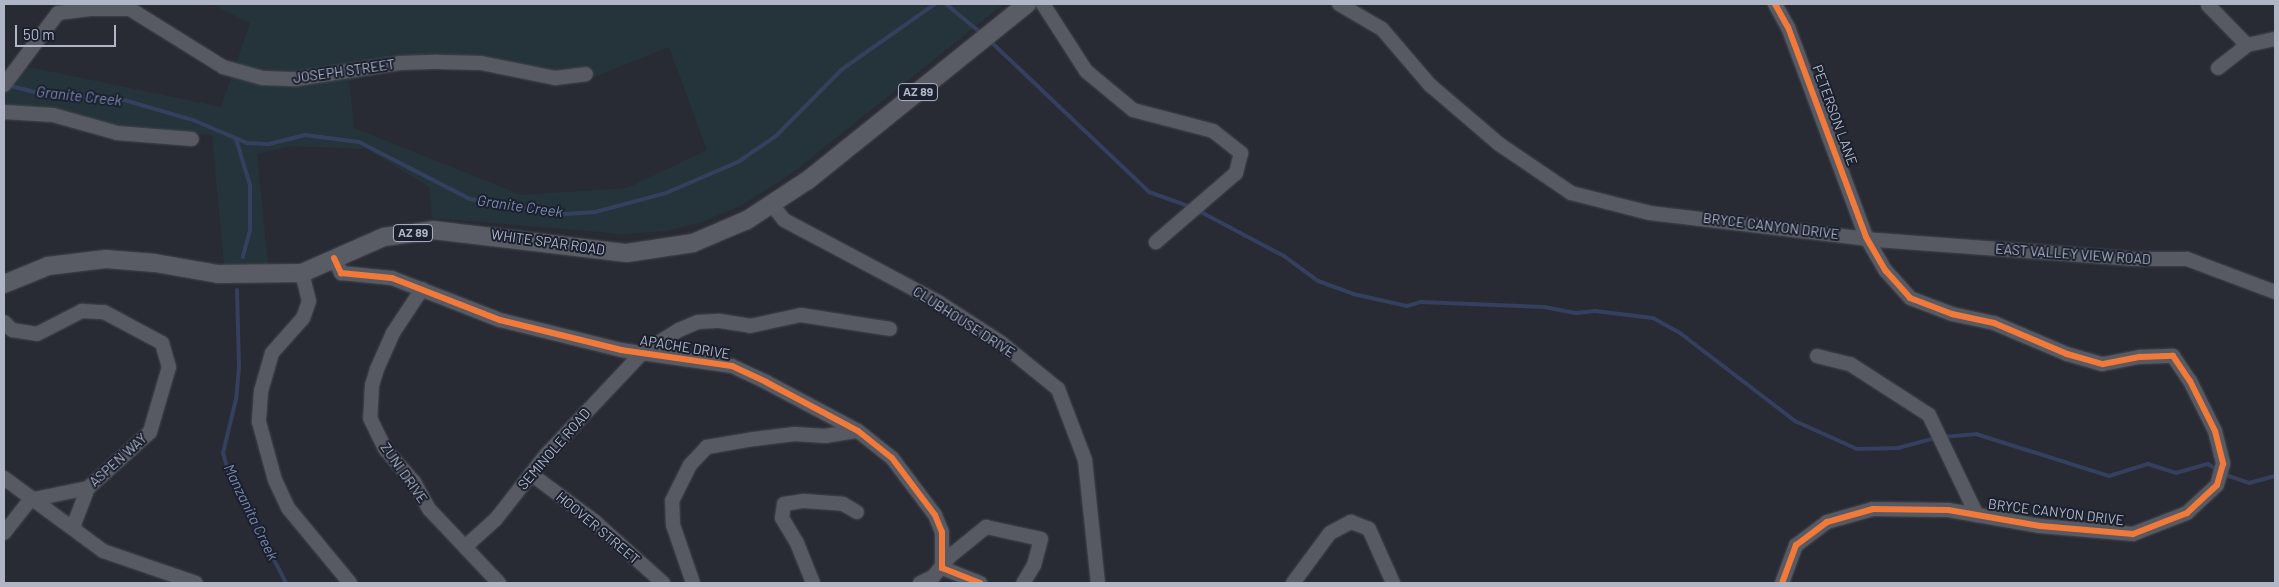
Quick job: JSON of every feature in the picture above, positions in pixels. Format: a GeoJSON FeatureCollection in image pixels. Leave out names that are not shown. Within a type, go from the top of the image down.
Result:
{"type":"FeatureCollection","features":[{"type":"Feature","properties":{"kind":"main road","name":"WHITE SPAR ROAD"},"geometry":{"type":"LineString","coordinates":[[4,284],[48,266],[106,259],[155,263],[218,274],[302,273],[384,237],[434,230],[483,233],[588,249],[627,252],[659,250],[693,243],[720,232],[772,205],[808,180],[1027,4]]}},
{"type":"Feature","properties":{"kind":"street"},"geometry":{"type":"LineString","coordinates":[[1043,4],[1086,71],[1132,110],[1213,131],[1240,153],[1236,173],[1156,242]]}},
{"type":"Feature","properties":{"kind":"street","name":"BRYCE CANYON DRIVE"},"geometry":{"type":"LineString","coordinates":[[1339,4],[1382,29],[1430,84],[1499,144],[1571,193],[1650,212],[1866,237],[1886,271],[1910,298],[1952,314],[1994,323],[2067,354],[2103,364],[2140,357],[2173,356],[2190,381],[2214,431],[2223,464],[2217,485],[2187,513],[2133,534],[2040,526],[1948,510],[1873,509],[1827,522],[1796,545],[1782,583]]}},
{"type":"Feature","properties":{"kind":"street","name":"PETERSON LANE"},"geometry":{"type":"LineString","coordinates":[[1775,4],[1792,36],[1866,237]]}},
{"type":"Feature","properties":{"kind":"street"},"geometry":{"type":"LineString","coordinates":[[2208,5],[2247,45]]}},
{"type":"Feature","properties":{"kind":"street","name":"JOSEPH STREET"},"geometry":{"type":"LineString","coordinates":[[4,85],[54,8],[130,9],[223,67],[263,78],[296,79],[400,63],[438,62],[481,63],[555,78],[586,74]]}},
{"type":"Feature","properties":{"kind":"street"},"geometry":{"type":"LineString","coordinates":[[2218,68],[2247,45],[2275,39]]}},
{"type":"Feature","properties":{"kind":"street"},"geometry":{"type":"LineString","coordinates":[[4,112],[52,115],[117,133],[192,139]]}},
{"type":"Feature","properties":{"kind":"street","name":"CLUBHOUSE DRIVE"},"geometry":{"type":"LineString","coordinates":[[772,205],[784,220],[938,302],[1000,342],[1058,389],[1085,460],[1098,583]]}},
{"type":"Feature","properties":{"kind":"street","name":"EAST VALLEY VIEW ROAD"},"geometry":{"type":"LineString","coordinates":[[1866,237],[2134,259],[2187,259],[2275,292]]}},
{"type":"Feature","properties":{"kind":"street","name":"APACHE DRIVE"},"geometry":{"type":"LineString","coordinates":[[334,258],[341,273],[392,278],[500,320],[642,353],[732,366],[858,431],[892,458],[934,515],[942,532],[942,568]]}},
{"type":"Feature","properties":{"kind":"street"},"geometry":{"type":"LineString","coordinates":[[302,273],[309,301],[304,318],[272,353],[261,391],[259,422],[276,480],[288,508],[350,583]]}},
{"type":"Feature","properties":{"kind":"street","name":"ZUNI DRIVE"},"geometry":{"type":"LineString","coordinates":[[422,289],[393,333],[377,369],[372,385],[370,418],[385,449],[414,482],[429,509],[499,583]]}},
{"type":"Feature","properties":{"kind":"street","name":"ASPEN WAY"},"geometry":{"type":"LineString","coordinates":[[4,322],[12,330],[37,334],[82,311],[104,312],[162,343],[169,367],[150,432],[88,488],[30,500]]}},
{"type":"Feature","properties":{"kind":"street","name":"SEMINOLE ROAD"},"geometry":{"type":"LineString","coordinates":[[466,546],[496,519],[531,474],[642,353],[679,330],[698,322],[720,321],[750,326],[801,315],[890,329]]}},
{"type":"Feature","properties":{"kind":"street"},"geometry":{"type":"LineString","coordinates":[[1817,356],[1850,364],[1929,415],[1977,515]]}},
{"type":"Feature","properties":{"kind":"street"},"geometry":{"type":"LineString","coordinates":[[693,583],[673,525],[672,501],[690,465],[707,447],[754,438],[795,434],[825,436],[858,431]]}},
{"type":"Feature","properties":{"kind":"street","name":"HOOVER STREET"},"geometry":{"type":"LineString","coordinates":[[531,474],[594,521],[664,583]]}},
{"type":"Feature","properties":{"kind":"street"},"geometry":{"type":"LineString","coordinates":[[4,478],[30,500],[73,527],[103,550],[196,583]]}},
{"type":"Feature","properties":{"kind":"street"},"geometry":{"type":"LineString","coordinates":[[73,527],[88,488]]}},
{"type":"Feature","properties":{"kind":"street"},"geometry":{"type":"LineString","coordinates":[[4,533],[30,500]]}},
{"type":"Feature","properties":{"kind":"street"},"geometry":{"type":"LineString","coordinates":[[813,583],[797,543],[782,518],[784,504],[804,501],[842,504],[857,512]]}},
{"type":"Feature","properties":{"kind":"street"},"geometry":{"type":"LineString","coordinates":[[1293,583],[1330,533],[1351,522],[1370,529],[1393,583]]}},
{"type":"Feature","properties":{"kind":"street"},"geometry":{"type":"LineString","coordinates":[[920,583],[942,568],[949,557],[986,526],[1022,532],[1041,539],[1034,565],[1023,583]]}},
{"type":"Feature","properties":{"kind":"street"},"geometry":{"type":"LineString","coordinates":[[942,568],[980,583]]}},
{"type":"Feature","properties":{"kind":"shaded area"},"geometry":{"type":"Polygon","coordinates":[[[212,4],[1003,4],[792,173],[742,205],[699,223],[666,231],[623,234],[432,218],[429,187],[367,149],[289,146],[257,154],[268,264],[250,266],[224,265],[212,135],[116,129],[4,108],[4,95],[24,66],[221,107],[250,23],[212,4]],[[669,47],[589,79],[479,67],[401,69],[349,81],[354,128],[521,195],[627,188],[707,150],[669,47]]]}},
{"type":"Feature","properties":{"kind":"waterway","name":"Granite Creek"},"geometry":{"type":"LineString","coordinates":[[7,85],[42,94],[124,100],[193,120],[247,143],[269,144],[305,135],[359,142],[470,199],[565,214],[595,212],[666,193],[738,162],[776,136],[841,70],[935,4]]}},
{"type":"Feature","properties":{"kind":"waterway"},"geometry":{"type":"LineString","coordinates":[[946,4],[982,34]]}},
{"type":"Feature","properties":{"kind":"waterway"},"geometry":{"type":"LineString","coordinates":[[989,40],[1149,192],[1191,207]]}},
{"type":"Feature","properties":{"kind":"waterway","name":"Manzanita Creek"},"geometry":{"type":"LineString","coordinates":[[236,139],[250,185],[250,230],[243,257]]}},
{"type":"Feature","properties":{"kind":"waterway"},"geometry":{"type":"LineString","coordinates":[[1197,210],[1284,256],[1318,281],[1353,294],[1407,306],[1421,302],[1544,307],[1576,313],[1595,311],[1653,318],[1680,333],[1795,421],[1857,449],[1898,448],[1936,438]]}},
{"type":"Feature","properties":{"kind":"waterway","name":"Manzanita Creek"},"geometry":{"type":"LineString","coordinates":[[237,290],[239,367],[236,399],[223,453],[228,471],[286,583]]}},
{"type":"Feature","properties":{"kind":"waterway"},"geometry":{"type":"LineString","coordinates":[[1943,437],[1976,434],[2109,476],[2148,464],[2176,473],[2208,464],[2217,470]]}},
{"type":"Feature","properties":{"kind":"waterway"},"geometry":{"type":"LineString","coordinates":[[2223,474],[2249,483],[2275,476]]}},
{"type":"Feature","properties":{"kind":"cycle path"},"geometry":{"type":"LineString","coordinates":[[1775,4],[1788,27],[1866,237],[1886,271],[1910,298],[1952,314],[1994,323],[2067,354],[2103,364],[2140,357],[2173,356],[2190,381],[2215,431],[2223,464],[2217,485],[2187,513],[2133,534],[2040,526],[1948,510],[1873,509],[1827,522],[1796,545],[1782,583]]}},
{"type":"Feature","properties":{"kind":"cycle path"},"geometry":{"type":"LineString","coordinates":[[334,258],[341,273],[392,278],[500,320],[621,350],[732,366],[766,382],[858,431],[892,458],[935,515],[942,532],[942,568],[980,583]]}}]}
